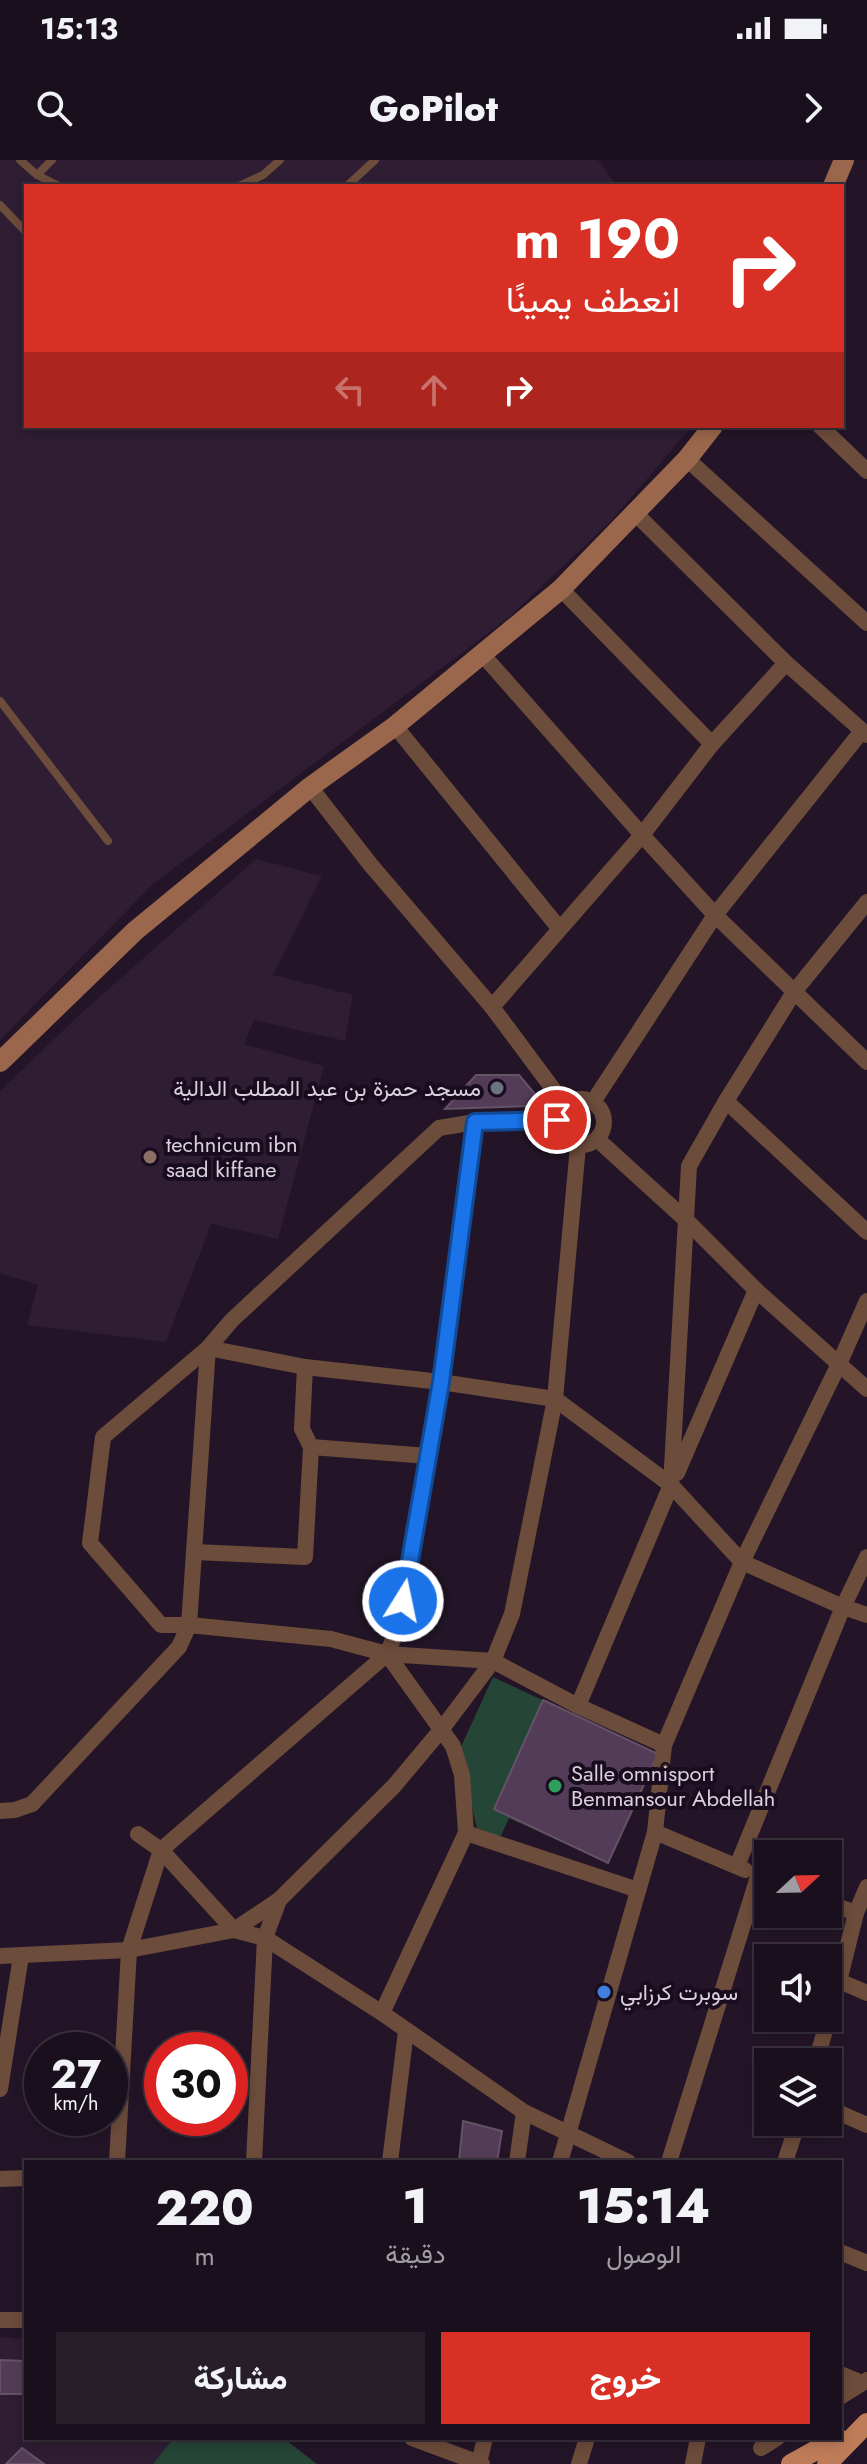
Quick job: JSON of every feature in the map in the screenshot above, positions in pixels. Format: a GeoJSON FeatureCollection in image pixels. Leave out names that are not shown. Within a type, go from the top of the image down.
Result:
{"type":"FeatureCollection","features":[{"type":"Feature","properties":{"kind":"main road"},"geometry":{"type":"LineString","coordinates":[[842,2436],[867,2423]]}},
{"type":"Feature","properties":{"kind":"main road"},"geometry":{"type":"LineString","coordinates":[[827,2464],[867,2423]]}},
{"type":"Feature","properties":{"kind":"main road"},"geometry":{"type":"LineString","coordinates":[[791,2464],[834,2440]]}},
{"type":"Feature","properties":{"kind":"street"},"geometry":{"type":"LineString","coordinates":[[834,184],[844,160]]}},
{"type":"Feature","properties":{"kind":"street"},"geometry":{"type":"LineString","coordinates":[[0,1062],[135,931],[310,787],[395,726],[561,589],[636,514],[711,428]]}},
{"type":"Feature","properties":{"kind":"street"},"geometry":{"type":"LineString","coordinates":[[822,428],[867,471]]}},
{"type":"Feature","properties":{"kind":"street"},"geometry":{"type":"LineString","coordinates":[[687,459],[867,623]]}},
{"type":"Feature","properties":{"kind":"street"},"geometry":{"type":"LineString","coordinates":[[593,1102],[715,915],[864,733],[786,663],[636,514]]}},
{"type":"Feature","properties":{"kind":"street"},"geometry":{"type":"LineString","coordinates":[[561,589],[712,744]]}},
{"type":"Feature","properties":{"kind":"street"},"geometry":{"type":"LineString","coordinates":[[482,654],[715,915],[867,1062]]}},
{"type":"Feature","properties":{"kind":"street"},"geometry":{"type":"LineString","coordinates":[[492,1007],[642,835],[712,744],[786,663]]}},
{"type":"Feature","properties":{"kind":"street"},"geometry":{"type":"LineString","coordinates":[[395,726],[559,928]]}},
{"type":"Feature","properties":{"kind":"street"},"geometry":{"type":"LineString","coordinates":[[310,787],[370,864],[492,1007],[561,1113],[558,1128],[565,1140],[578,1146],[591,1143],[604,1127],[602,1113],[593,1102],[578,1099],[561,1113],[439,1128],[232,1320],[208,1348],[103,1437],[90,1543],[161,1625],[331,1639],[387,1654],[493,1661],[578,1706],[664,1745]]}},
{"type":"Feature","properties":{"kind":"street"},"geometry":{"type":"LineString","coordinates":[[671,1485],[689,1166],[794,992],[867,903]]}},
{"type":"Feature","properties":{"kind":"street"},"geometry":{"type":"LineString","coordinates":[[726,1101],[867,1232]]}},
{"type":"Feature","properties":{"kind":"street"},"geometry":{"type":"LineString","coordinates":[[117,2160],[129,1950],[161,1850],[387,1654],[397,1630],[441,1382],[475,1122]]}},
{"type":"Feature","properties":{"kind":"street"},"geometry":{"type":"LineString","coordinates":[[597,1139],[686,1220],[756,1290],[867,1389]]}},
{"type":"Feature","properties":{"kind":"street"},"geometry":{"type":"LineString","coordinates":[[0,1956],[129,1950],[234,1930],[279,1900],[394,1786],[493,1661],[512,1614],[555,1399],[578,1146]]}},
{"type":"Feature","properties":{"kind":"street"},"geometry":{"type":"LineString","coordinates":[[578,1706],[756,1290]]}},
{"type":"Feature","properties":{"kind":"street"},"geometry":{"type":"LineString","coordinates":[[560,2160],[655,1832],[664,1745],[742,1562],[867,1301]]}},
{"type":"Feature","properties":{"kind":"street"},"geometry":{"type":"LineString","coordinates":[[208,1348],[305,1367],[555,1399],[671,1485],[742,1562],[867,1615]]}},
{"type":"Feature","properties":{"kind":"street"},"geometry":{"type":"LineString","coordinates":[[0,1811],[32,1804],[179,1647],[189,1625],[208,1348]]}},
{"type":"Feature","properties":{"kind":"street"},"geometry":{"type":"LineString","coordinates":[[194,1552],[305,1557],[311,1447],[302,1429],[305,1367]]}},
{"type":"Feature","properties":{"kind":"street"},"geometry":{"type":"LineString","coordinates":[[311,1447],[428,1456]]}},
{"type":"Feature","properties":{"kind":"street"},"geometry":{"type":"LineString","coordinates":[[737,1866],[843,1607],[867,1557]]}},
{"type":"Feature","properties":{"kind":"street"},"geometry":{"type":"LineString","coordinates":[[382,2013],[466,1833],[462,1775],[453,1746],[387,1654]]}},
{"type":"Feature","properties":{"kind":"street"},"geometry":{"type":"LineString","coordinates":[[655,1832],[754,1874]]}},
{"type":"Feature","properties":{"kind":"street"},"geometry":{"type":"LineString","coordinates":[[466,1833],[638,1890]]}},
{"type":"Feature","properties":{"kind":"street"},"geometry":{"type":"LineString","coordinates":[[138,1834],[161,1850],[234,1930],[265,1938],[382,2013],[524,2112],[624,2160]]}},
{"type":"Feature","properties":{"kind":"street"},"geometry":{"type":"LineString","coordinates":[[842,1969],[856,1913],[867,1887]]}},
{"type":"Feature","properties":{"kind":"street"},"geometry":{"type":"LineString","coordinates":[[254,2160],[265,1938],[279,1900]]}},
{"type":"Feature","properties":{"kind":"street"},"geometry":{"type":"LineString","coordinates":[[670,2160],[754,1906]]}},
{"type":"Feature","properties":{"kind":"street"},"geometry":{"type":"LineString","coordinates":[[842,1908],[856,1913]]}},
{"type":"Feature","properties":{"kind":"street"},"geometry":{"type":"LineString","coordinates":[[0,2089],[21,1956]]}},
{"type":"Feature","properties":{"kind":"street"},"geometry":{"type":"LineString","coordinates":[[842,1982],[867,1993]]}},
{"type":"Feature","properties":{"kind":"street"},"geometry":{"type":"LineString","coordinates":[[390,2160],[406,2031]]}},
{"type":"Feature","properties":{"kind":"street"},"geometry":{"type":"LineString","coordinates":[[517,2160],[524,2112]]}},
{"type":"Feature","properties":{"kind":"street"},"geometry":{"type":"LineString","coordinates":[[842,2114],[867,2125]]}},
{"type":"Feature","properties":{"kind":"street"},"geometry":{"type":"LineString","coordinates":[[786,2160],[793,2136]]}},
{"type":"Feature","properties":{"kind":"street"},"geometry":{"type":"LineString","coordinates":[[0,2179],[24,2178]]}},
{"type":"Feature","properties":{"kind":"street"},"geometry":{"type":"LineString","coordinates":[[842,2253],[867,2263]]}},
{"type":"Feature","properties":{"kind":"street"},"geometry":{"type":"LineString","coordinates":[[0,2320],[24,2320]]}},
{"type":"Feature","properties":{"kind":"street"},"geometry":{"type":"LineString","coordinates":[[842,2375],[864,2381]]}},
{"type":"Feature","properties":{"kind":"street"},"geometry":{"type":"LineString","coordinates":[[842,2396],[864,2381]]}},
{"type":"Feature","properties":{"kind":"street"},"geometry":{"type":"LineString","coordinates":[[417,2440],[480,2463],[484,2440]]}},
{"type":"Feature","properties":{"kind":"street"},"geometry":{"type":"LineString","coordinates":[[579,2464],[586,2440]]}},
{"type":"Feature","properties":{"kind":"street"},"geometry":{"type":"LineString","coordinates":[[693,2464],[698,2440]]}},
{"type":"Feature","properties":{"kind":"street"},"geometry":{"type":"LineString","coordinates":[[761,2448],[774,2440]]}},
{"type":"Feature","properties":{"kind":"lane"},"geometry":{"type":"LineString","coordinates":[[20,160],[37,175],[55,184]]}},
{"type":"Feature","properties":{"kind":"lane"},"geometry":{"type":"LineString","coordinates":[[37,175],[52,160]]}},
{"type":"Feature","properties":{"kind":"lane"},"geometry":{"type":"LineString","coordinates":[[243,184],[263,175],[280,160]]}},
{"type":"Feature","properties":{"kind":"lane"},"geometry":{"type":"LineString","coordinates":[[349,184],[375,160]]}},
{"type":"Feature","properties":{"kind":"lane"},"geometry":{"type":"LineString","coordinates":[[0,205],[24,230]]}},
{"type":"Feature","properties":{"kind":"lane"},"geometry":{"type":"LineString","coordinates":[[0,701],[108,841]]}},
{"type":"Feature","properties":{"kind":"shaded area"},"geometry":{"type":"Polygon","coordinates":[[[0,160],[598,160],[616,184],[24,184],[24,428],[690,428],[611,521],[506,620],[154,883],[0,1040],[0,160]]]}},
{"type":"Feature","properties":{"kind":"shaded area","name":"technicum ibn saad kiffane"},"geometry":{"type":"Polygon","coordinates":[[[256,859],[322,876],[273,975],[353,995],[345,1041],[254,1020],[244,1044],[324,1066],[278,1239],[211,1224],[166,1342],[27,1325],[38,1285],[0,1273],[0,1091],[78,1016],[256,859]]]}},
{"type":"Feature","properties":{"kind":"shaded area"},"geometry":{"type":"Polygon","coordinates":[[[0,2337],[24,2339],[24,2440],[286,2440],[317,2464],[0,2464],[0,2337]]]}},
{"type":"Feature","properties":{"kind":"green space","name":"Salle omnisport Benmansour Abdellah"},"geometry":{"type":"Polygon","coordinates":[[[493,1677],[658,1754],[608,1863],[509,1818],[499,1840],[477,1829],[459,1751],[493,1677]]]}},
{"type":"Feature","properties":{"kind":"green space"},"geometry":{"type":"Polygon","coordinates":[[[172,2440],[286,2440],[317,2464],[153,2464],[172,2440]]]}},
{"type":"Feature","properties":{"kind":"building","name":"مسجد حمزة بن عبد المطلب الدالية"},"geometry":{"type":"Polygon","coordinates":[[[476,1075],[519,1075],[541,1101],[532,1106],[445,1109],[476,1075]]]}},
{"type":"Feature","properties":{"kind":"building","name":"Salle omnisport Benmansour Abdellah"},"geometry":{"type":"Polygon","coordinates":[[[543,1700],[658,1754],[608,1863],[494,1809],[543,1700]]]}},
{"type":"Feature","properties":{"kind":"building"},"geometry":{"type":"Polygon","coordinates":[[[463,2121],[502,2131],[497,2160],[459,2160],[463,2121]]]}},
{"type":"Feature","properties":{"kind":"building"},"geometry":{"type":"Polygon","coordinates":[[[0,2360],[24,2361],[24,2394],[0,2394],[0,2360]]]}},
{"type":"Feature","properties":{"kind":"building"},"geometry":{"type":"Polygon","coordinates":[[[22,2448],[44,2464],[6,2464],[22,2448]]]}},
{"type":"Feature","properties":{"kind":"place","name":"مسجد حمزة بن عبد المطلب الدالية"},"geometry":{"type":"Point","coordinates":[497,1088]}},
{"type":"Feature","properties":{"kind":"place","name":"technicum ibn saad kiffane"},"geometry":{"type":"Point","coordinates":[150,1157]}},
{"type":"Feature","properties":{"kind":"place","name":"Salle omnisport Benmansour Abdellah"},"geometry":{"type":"Point","coordinates":[555,1786]}},
{"type":"Feature","properties":{"kind":"place","name":"سوبرت كرزابي"},"geometry":{"type":"Point","coordinates":[604,1992]}},
{"type":"Feature","properties":{"kind":"route"},"geometry":{"type":"LineString","coordinates":[[403,1601],[441,1382],[475,1122],[557,1120]]}}]}
